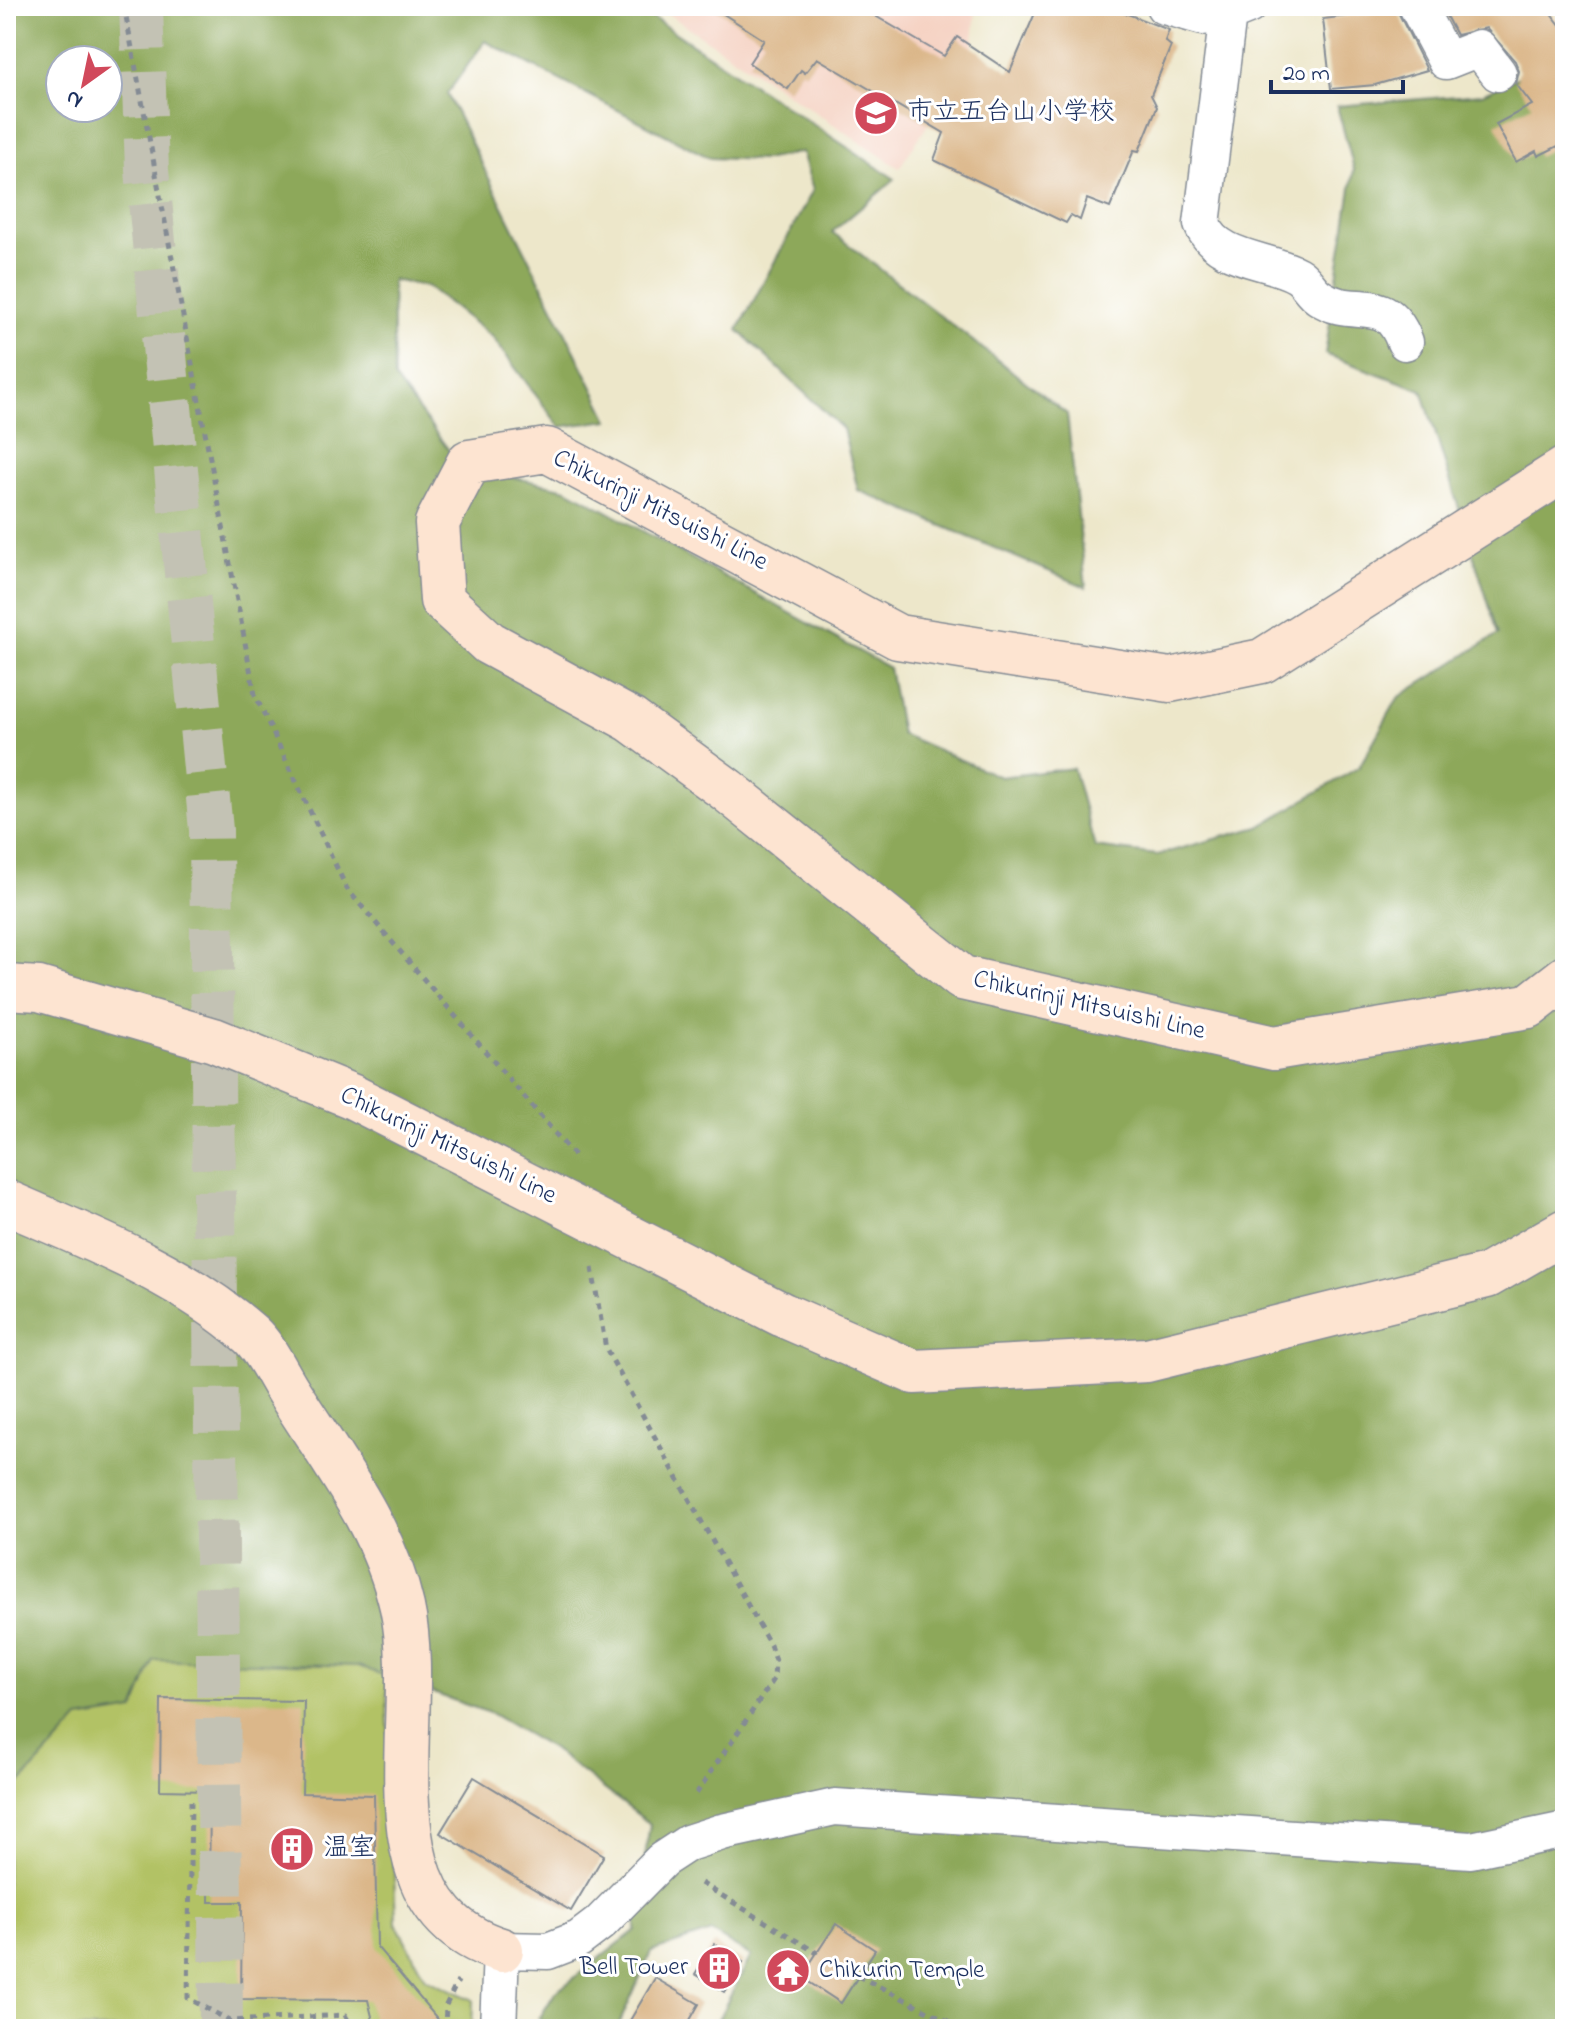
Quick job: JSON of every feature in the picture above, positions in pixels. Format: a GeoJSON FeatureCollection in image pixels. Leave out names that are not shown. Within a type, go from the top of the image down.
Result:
{"type":"FeatureCollection","features":[{"type":"Feature","properties":{"kind":"main road","name":"Chikurinji Mitsuishi Line"},"geometry":{"type":"LineString","coordinates":[[1565,469],[1262,661],[1170,680],[898,637],[547,450],[469,462],[437,523],[442,600],[489,643],[631,720],[727,790],[962,978],[1274,1048],[1529,1006],[1565,978]]}},
{"type":"Feature","properties":{"kind":"main road","name":"Chikurinji Mitsuishi Line"},"geometry":{"type":"LineString","coordinates":[[6,987],[39,989],[214,1040],[351,1096],[783,1315],[914,1372],[1147,1360],[1487,1276],[1565,1231]]}},
{"type":"Feature","properties":{"kind":"main road"},"geometry":{"type":"LineString","coordinates":[[6,1202],[157,1268],[252,1335],[369,1518],[396,1584],[409,1659],[409,1823],[411,1852],[420,1881],[433,1905],[453,1927],[477,1942],[501,1950]]}},
{"type":"Feature","properties":{"kind":"street"},"geometry":{"type":"LineString","coordinates":[[1164,6],[1203,17],[1235,9],[1202,224],[1206,232],[1229,252],[1299,276],[1319,297],[1342,305],[1367,307],[1391,316],[1398,323],[1405,342]]}},
{"type":"Feature","properties":{"kind":"street"},"geometry":{"type":"LineString","coordinates":[[1417,6],[1446,61],[1479,48],[1498,73]]}},
{"type":"Feature","properties":{"kind":"street"},"geometry":{"type":"LineString","coordinates":[[498,2029],[501,1950],[548,1951],[579,1939],[607,1916],[662,1860],[705,1836],[835,1807],[1471,1850],[1565,1830]]}},
{"type":"Feature","properties":{"kind":"path"},"geometry":{"type":"LineString","coordinates":[[124,6],[255,695],[347,889],[589,1172],[583,1213],[606,1349],[770,1645],[775,1661],[774,1679],[661,1845],[662,1860],[817,1953]]}},
{"type":"Feature","properties":{"kind":"path"},"geometry":{"type":"LineString","coordinates":[[191,1801],[188,1998],[230,2021],[345,2015],[353,2029]]}},
{"type":"Feature","properties":{"kind":"path"},"geometry":{"type":"LineString","coordinates":[[858,1976],[964,2029]]}},
{"type":"Feature","properties":{"kind":"shaded area","name":"市立五台山小学校"},"geometry":{"type":"Polygon","coordinates":[[[656,6],[976,6],[972,58],[899,168],[656,6]]]}},
{"type":"Feature","properties":{"kind":"green space"},"geometry":{"type":"Polygon","coordinates":[[[6,6],[635,6],[895,179],[832,232],[1067,414],[1086,587],[858,490],[843,429],[738,330],[813,190],[802,152],[764,160],[710,158],[485,41],[447,94],[609,420],[560,427],[492,337],[428,287],[392,280],[394,378],[461,466],[567,489],[889,668],[901,734],[1000,777],[1073,768],[1095,847],[1157,855],[1259,827],[1359,767],[1398,698],[1498,634],[1422,390],[1325,354],[1354,169],[1337,106],[1482,94],[1565,55],[1565,2029],[713,2029],[751,1956],[711,1932],[651,1952],[617,2029],[556,2029],[539,2019],[555,1993],[636,1930],[634,1882],[643,1870],[650,1824],[552,1749],[492,1714],[358,1666],[154,1660],[134,1710],[79,1719],[13,1791],[6,1793],[6,6]]]}},
{"type":"Feature","properties":{"kind":"green space"},"geometry":{"type":"Polygon","coordinates":[[[6,1239],[383,1600],[396,1923],[425,1978],[473,2000],[472,2029],[6,2029],[6,1239]]]}},
{"type":"Feature","properties":{"kind":"building"},"geometry":{"type":"Polygon","coordinates":[[[711,6],[858,6],[944,56],[957,37],[1010,72],[1038,6],[1107,6],[1169,30],[1165,41],[1171,46],[1151,95],[1157,107],[1139,151],[1134,150],[1110,208],[1087,199],[1080,220],[1071,215],[1066,223],[934,160],[944,133],[817,58],[805,73],[801,70],[788,89],[749,63],[764,40],[711,6]]]}},
{"type":"Feature","properties":{"kind":"building"},"geometry":{"type":"Polygon","coordinates":[[[1441,6],[1545,6],[1565,31],[1565,147],[1562,144],[1538,156],[1536,151],[1516,162],[1496,124],[1532,105],[1516,84],[1519,71],[1515,61],[1486,28],[1456,35],[1441,6]]]}},
{"type":"Feature","properties":{"kind":"building"},"geometry":{"type":"Polygon","coordinates":[[[1397,10],[1427,70],[1375,85],[1331,89],[1323,19],[1397,10]]]}},
{"type":"Feature","properties":{"kind":"building","name":"温室"},"geometry":{"type":"Polygon","coordinates":[[[161,1699],[304,1701],[302,1793],[374,1795],[377,1947],[446,2029],[375,2029],[368,2000],[241,1999],[242,1902],[209,1902],[210,1791],[160,1790],[161,1699]]]}},
{"type":"Feature","properties":{"kind":"building"},"geometry":{"type":"Polygon","coordinates":[[[474,1777],[604,1855],[571,1911],[440,1833],[474,1777]]]}},
{"type":"Feature","properties":{"kind":"building"},"geometry":{"type":"Polygon","coordinates":[[[836,1924],[875,1950],[841,2003],[801,1977],[836,1924]]]}},
{"type":"Feature","properties":{"kind":"building","name":"Bell Tower"},"geometry":{"type":"Polygon","coordinates":[[[714,1944],[743,1962],[725,1992],[695,1974],[714,1944]]]}},
{"type":"Feature","properties":{"kind":"building"},"geometry":{"type":"Polygon","coordinates":[[[655,1978],[699,2004],[685,2029],[625,2029],[655,1978]]]}},
{"type":"Feature","properties":{"kind":"tunnel"},"geometry":{"type":"LineString","coordinates":[[141,6],[147,170],[211,830],[221,2029]]}},
{"type":"Feature","properties":{"kind":"place","name":"市立五台山小学校"},"geometry":{"type":"Point","coordinates":[876,113]}},
{"type":"Feature","properties":{"kind":"place","name":"温室"},"geometry":{"type":"Point","coordinates":[292,1849]}},
{"type":"Feature","properties":{"kind":"place","name":"Bell Tower"},"geometry":{"type":"Point","coordinates":[719,1968]}},
{"type":"Feature","properties":{"kind":"place","name":"Chikurin Temple"},"geometry":{"type":"Point","coordinates":[788,1971]}}]}
